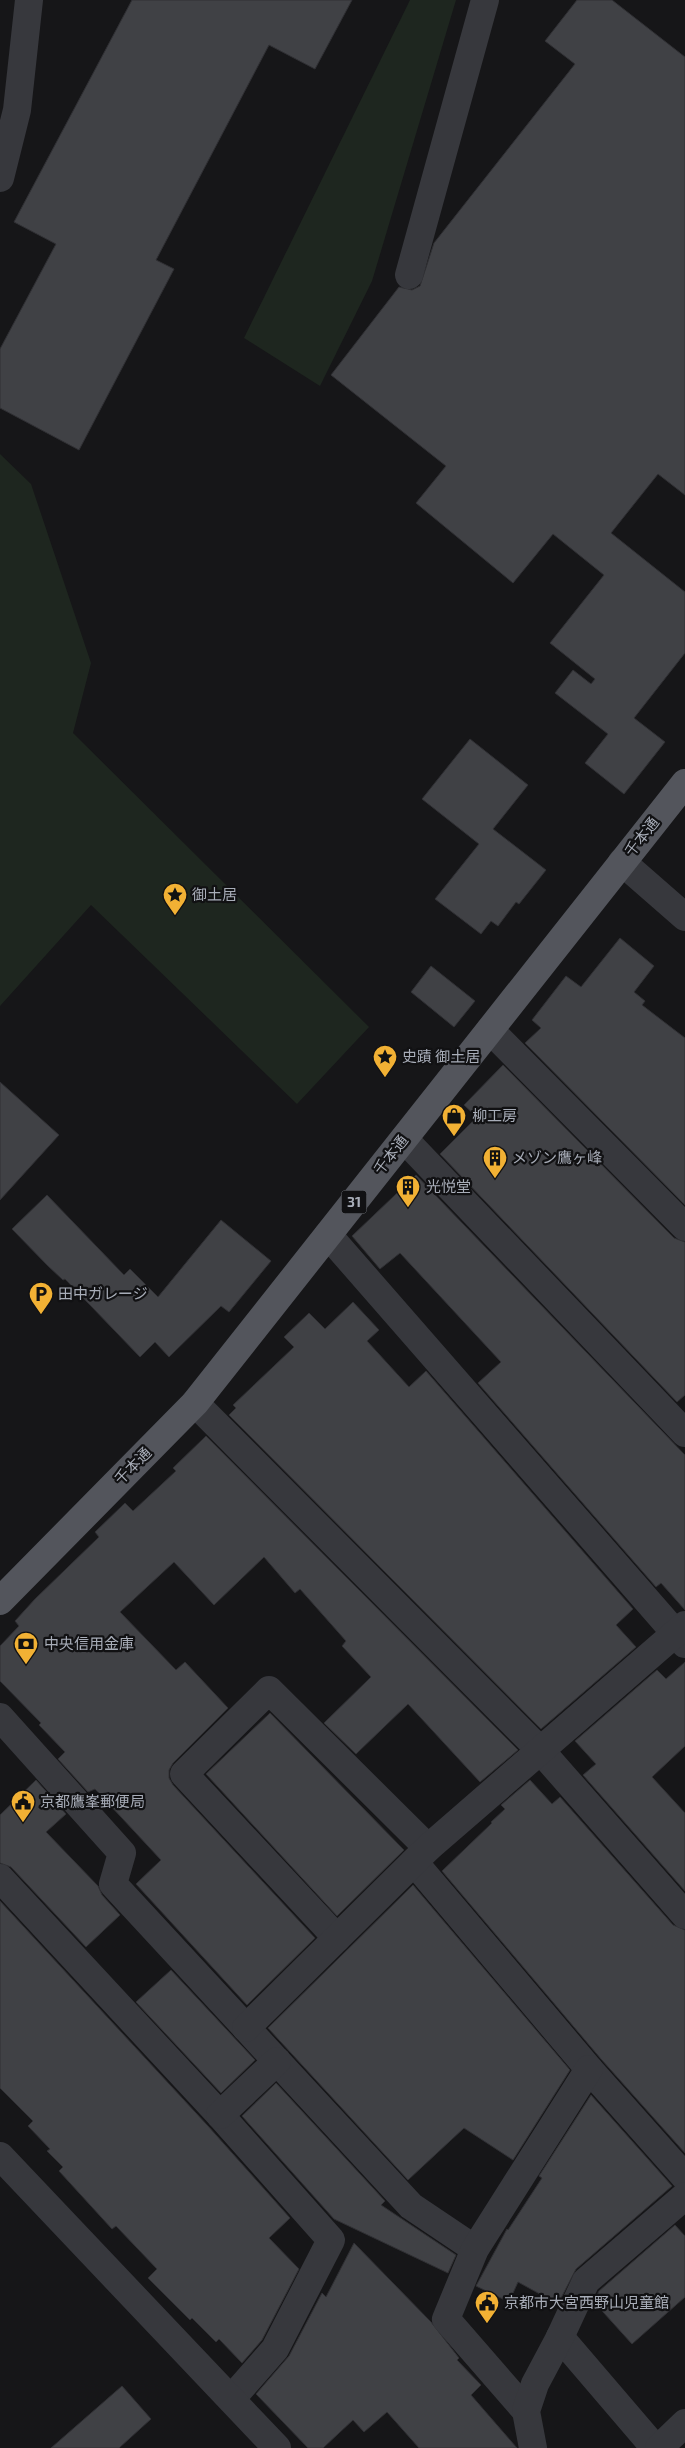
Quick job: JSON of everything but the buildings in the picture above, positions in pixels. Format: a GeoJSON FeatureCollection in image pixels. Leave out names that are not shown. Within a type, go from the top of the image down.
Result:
{"type":"FeatureCollection","features":[{"type":"Feature","properties":{"kind":"main road","name":"千本通"},"geometry":{"type":"LineString","coordinates":[[0,1601],[195,1403],[685,783]]}},
{"type":"Feature","properties":{"kind":"street"},"geometry":{"type":"LineString","coordinates":[[0,178],[17,110],[29,0]]}},
{"type":"Feature","properties":{"kind":"street"},"geometry":{"type":"LineString","coordinates":[[409,275],[485,0]]}},
{"type":"Feature","properties":{"kind":"street"},"geometry":{"type":"LineString","coordinates":[[622,862],[685,917]]}},
{"type":"Feature","properties":{"kind":"street"},"geometry":{"type":"LineString","coordinates":[[490,1030],[685,1227]]}},
{"type":"Feature","properties":{"kind":"street"},"geometry":{"type":"LineString","coordinates":[[404,1139],[685,1433]]}},
{"type":"Feature","properties":{"kind":"street"},"geometry":{"type":"LineString","coordinates":[[246,2028],[421,1855],[540,1751],[682,1634],[328,1234]]}},
{"type":"Feature","properties":{"kind":"street"},"geometry":{"type":"LineString","coordinates":[[195,1403],[540,1751],[685,1915]]}},
{"type":"Feature","properties":{"kind":"street"},"geometry":{"type":"LineString","coordinates":[[337,1938],[184,1774],[270,1690],[421,1855],[589,2069],[685,2177]]}},
{"type":"Feature","properties":{"kind":"street"},"geometry":{"type":"LineString","coordinates":[[0,1717],[122,1853],[112,1884],[411,2206],[475,2249]]}},
{"type":"Feature","properties":{"kind":"street"},"geometry":{"type":"LineString","coordinates":[[0,1878],[220,2115],[331,2240],[275,2349],[232,2398]]}},
{"type":"Feature","properties":{"kind":"street"},"geometry":{"type":"LineString","coordinates":[[220,2115],[277,2061]]}},
{"type":"Feature","properties":{"kind":"street"},"geometry":{"type":"LineString","coordinates":[[526,2411],[446,2319],[475,2249],[589,2069]]}},
{"type":"Feature","properties":{"kind":"street"},"geometry":{"type":"LineString","coordinates":[[0,2156],[232,2398],[277,2448]]}},
{"type":"Feature","properties":{"kind":"street"},"geometry":{"type":"LineString","coordinates":[[533,2448],[526,2411],[535,2384],[560,2338],[586,2281],[685,2196]]}},
{"type":"Feature","properties":{"kind":"street"},"geometry":{"type":"LineString","coordinates":[[560,2338],[654,2448]]}},
{"type":"Feature","properties":{"kind":"street"},"geometry":{"type":"LineString","coordinates":[[659,2448],[685,2423]]}},
{"type":"Feature","properties":{"kind":"shaded area"},"geometry":{"type":"Polygon","coordinates":[[[410,0],[456,0],[372,281],[320,386],[244,338],[410,0]]]}},
{"type":"Feature","properties":{"kind":"shaded area"},"geometry":{"type":"Polygon","coordinates":[[[0,454],[31,484],[91,663],[73,733],[369,1027],[297,1104],[91,905],[0,1006],[0,454]]]}},
{"type":"Feature","properties":{"kind":"place","name":"御土居"},"geometry":{"type":"Point","coordinates":[175,916]}},
{"type":"Feature","properties":{"kind":"place","name":"史蹟 御土居"},"geometry":{"type":"Point","coordinates":[385,1078]}},
{"type":"Feature","properties":{"kind":"place","name":"柳工房"},"geometry":{"type":"Point","coordinates":[454,1137]}},
{"type":"Feature","properties":{"kind":"place","name":"メゾン鷹ヶ峰"},"geometry":{"type":"Point","coordinates":[495,1179]}},
{"type":"Feature","properties":{"kind":"place","name":"光悦堂"},"geometry":{"type":"Point","coordinates":[408,1208]}},
{"type":"Feature","properties":{"kind":"place","name":"田中ガレージ"},"geometry":{"type":"Point","coordinates":[41,1315]}},
{"type":"Feature","properties":{"kind":"place","name":"中央信用金庫"},"geometry":{"type":"Point","coordinates":[26,1665]}},
{"type":"Feature","properties":{"kind":"place","name":"京都鷹峯郵便局"},"geometry":{"type":"Point","coordinates":[23,1823]}},
{"type":"Feature","properties":{"kind":"place","name":"京都市大宮西野山児童館"},"geometry":{"type":"Point","coordinates":[487,2324]}}]}
